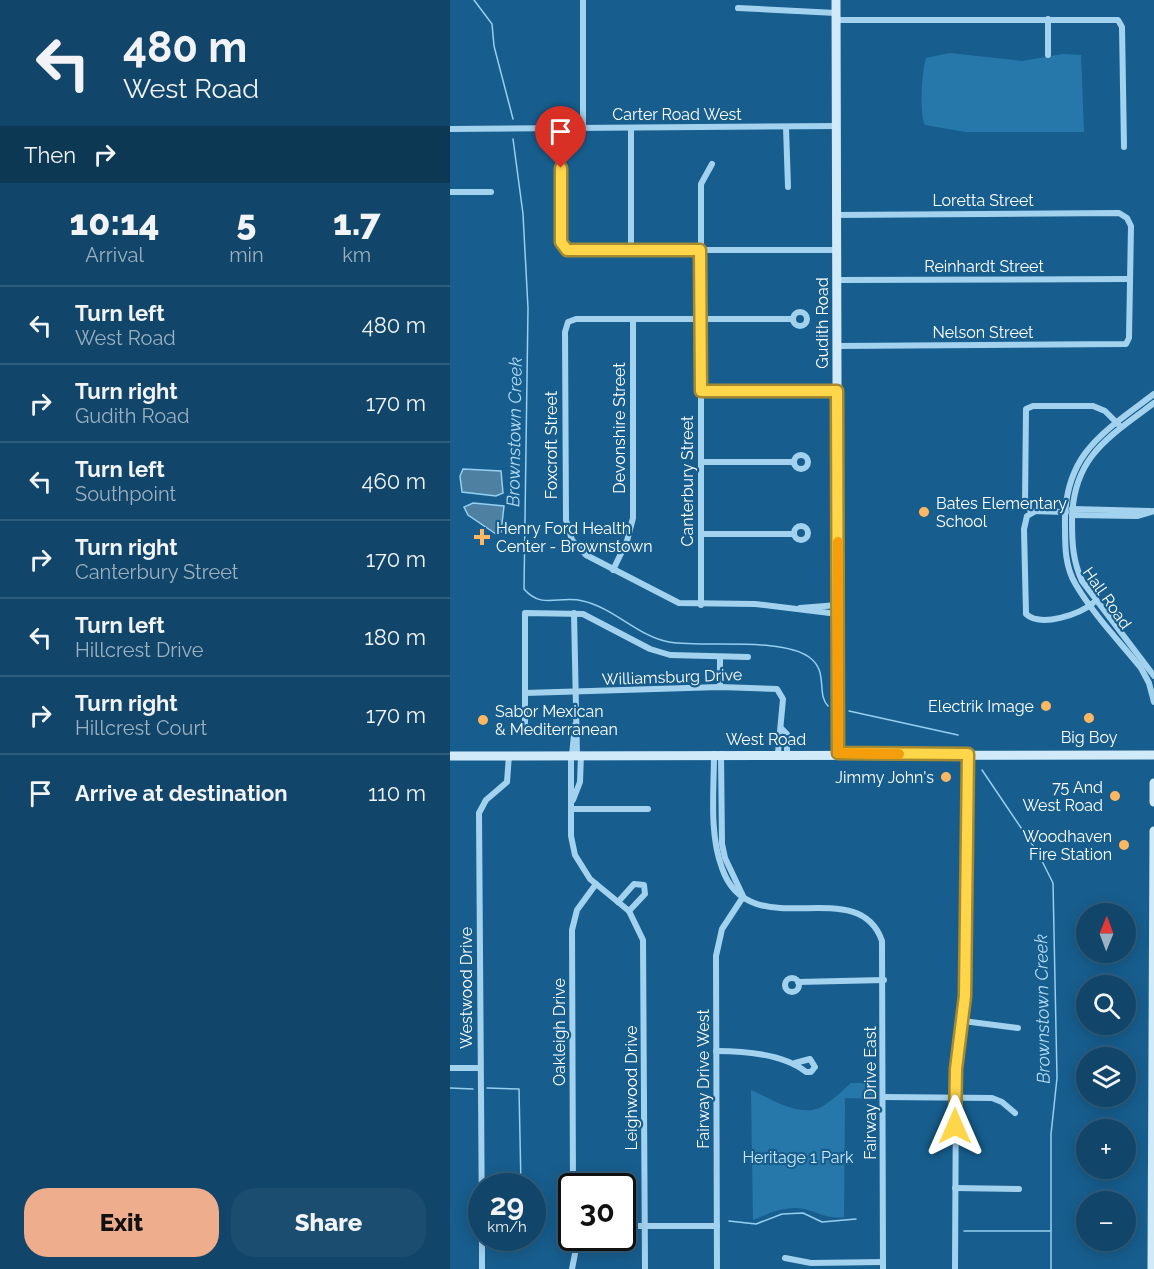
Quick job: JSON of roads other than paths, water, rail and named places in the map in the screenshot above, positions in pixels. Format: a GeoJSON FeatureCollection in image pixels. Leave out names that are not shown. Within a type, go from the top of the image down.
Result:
{"type":"FeatureCollection","features":[{"type":"Feature","properties":{"kind":"street"},"geometry":{"type":"LineString","coordinates":[[583,128],[584,0]]}},
{"type":"Feature","properties":{"kind":"street","name":"Gudith Road"},"geometry":{"type":"LineString","coordinates":[[836,0],[838,753]]}},
{"type":"Feature","properties":{"kind":"street"},"geometry":{"type":"LineString","coordinates":[[738,8],[836,16],[1115,20],[1121,23],[1125,147]]}},
{"type":"Feature","properties":{"kind":"street"},"geometry":{"type":"LineString","coordinates":[[1048,20],[1048,55]]}},
{"type":"Feature","properties":{"kind":"street","name":"Carter Road West"},"geometry":{"type":"LineString","coordinates":[[450,129],[837,126]]}},
{"type":"Feature","properties":{"kind":"street"},"geometry":{"type":"LineString","coordinates":[[786,127],[788,187]]}},
{"type":"Feature","properties":{"kind":"street"},"geometry":{"type":"LineString","coordinates":[[631,128],[631,250]]}},
{"type":"Feature","properties":{"kind":"street","name":"Canterbury Street"},"geometry":{"type":"LineString","coordinates":[[701,605],[700,184],[712,164]]}},
{"type":"Feature","properties":{"kind":"street"},"geometry":{"type":"LineString","coordinates":[[561,168],[562,245],[567,250],[837,250]]}},
{"type":"Feature","properties":{"kind":"street"},"geometry":{"type":"LineString","coordinates":[[450,192],[491,192]]}},
{"type":"Feature","properties":{"kind":"street","name":"Loretta Street"},"geometry":{"type":"LineString","coordinates":[[837,215],[1119,213],[1127,218],[1131,226],[1130,279]]}},
{"type":"Feature","properties":{"kind":"street","name":"Reinhardt Street"},"geometry":{"type":"LineString","coordinates":[[837,280],[1130,279]]}},
{"type":"Feature","properties":{"kind":"street","name":"Nelson Street"},"geometry":{"type":"LineString","coordinates":[[837,346],[1128,342],[1130,279]]}},
{"type":"Feature","properties":{"kind":"street","name":"Foxcroft Street"},"geometry":{"type":"LineString","coordinates":[[633,319],[576,319],[568,322],[565,332],[566,520],[572,540],[581,551],[673,602],[701,605],[755,604],[797,609],[838,609]]}},
{"type":"Feature","properties":{"kind":"street"},"geometry":{"type":"LineString","coordinates":[[633,319],[793,319]]}},
{"type":"Feature","properties":{"kind":"street","name":"Devonshire Street"},"geometry":{"type":"LineString","coordinates":[[613,570],[627,541],[633,518],[633,319]]}},
{"type":"Feature","properties":{"kind":"street"},"geometry":{"type":"LineString","coordinates":[[701,391],[837,391]]}},
{"type":"Feature","properties":{"kind":"street","name":"Hall Road"},"geometry":{"type":"LineString","coordinates":[[1154,394],[1118,425],[1085,465],[1076,486],[1070,512],[1068,565],[1076,584],[1094,602],[1154,676]]}},
{"type":"Feature","properties":{"kind":"street","name":"Hall Road"},"geometry":{"type":"LineString","coordinates":[[1118,425],[1154,404]]}},
{"type":"Feature","properties":{"kind":"street"},"geometry":{"type":"LineString","coordinates":[[1070,512],[1137,516],[1154,511],[1034,512],[1027,509],[1024,498],[1026,409],[1033,406],[1094,406],[1106,411],[1118,425]]}},
{"type":"Feature","properties":{"kind":"street"},"geometry":{"type":"LineString","coordinates":[[701,462],[794,462]]}},
{"type":"Feature","properties":{"kind":"street"},"geometry":{"type":"LineString","coordinates":[[1034,512],[1027,516],[1024,529],[1026,614],[1033,618],[1068,617],[1081,612],[1094,602]]}},
{"type":"Feature","properties":{"kind":"street"},"geometry":{"type":"LineString","coordinates":[[701,534],[794,534]]}},
{"type":"Feature","properties":{"kind":"street"},"geometry":{"type":"LineString","coordinates":[[525,723],[525,613],[586,615],[659,652],[680,657],[748,657]]}},
{"type":"Feature","properties":{"kind":"street"},"geometry":{"type":"LineString","coordinates":[[574,613],[575,755]]}},
{"type":"Feature","properties":{"kind":"street"},"geometry":{"type":"LineString","coordinates":[[720,657],[720,687]]}},
{"type":"Feature","properties":{"kind":"street","name":"Hall Road"},"geometry":{"type":"LineString","coordinates":[[1139,660],[1154,701]]}},
{"type":"Feature","properties":{"kind":"street","name":"Williamsburg Drive"},"geometry":{"type":"LineString","coordinates":[[525,693],[720,687],[779,690],[783,696],[782,729],[779,734],[783,753]]}},
{"type":"Feature","properties":{"kind":"street","name":"West Road"},"geometry":{"type":"LineString","coordinates":[[450,756],[783,753],[1154,754]]}},
{"type":"Feature","properties":{"kind":"street"},"geometry":{"type":"LineString","coordinates":[[717,754],[718,819],[725,858],[743,897]]}},
{"type":"Feature","properties":{"kind":"street"},"geometry":{"type":"LineString","coordinates":[[955,1269],[955,1097],[965,996],[968,754]]}},
{"type":"Feature","properties":{"kind":"street","name":"Westwood Drive"},"geometry":{"type":"LineString","coordinates":[[481,1173],[479,813],[486,800],[507,782],[509,755]]}},
{"type":"Feature","properties":{"kind":"street","name":"Leighwood Drive"},"geometry":{"type":"LineString","coordinates":[[575,755],[572,809],[574,855],[583,871],[629,911],[640,932],[644,950],[645,1269]]}},
{"type":"Feature","properties":{"kind":"street","name":"Leighwood Drive"},"geometry":{"type":"LineString","coordinates":[[573,801],[580,782],[575,755]]}},
{"type":"Feature","properties":{"kind":"street"},"geometry":{"type":"LineString","coordinates":[[1154,783],[1154,802]]}},
{"type":"Feature","properties":{"kind":"street"},"geometry":{"type":"LineString","coordinates":[[572,809],[648,809]]}},
{"type":"Feature","properties":{"kind":"street"},"geometry":{"type":"LineString","coordinates":[[1152,1269],[1154,831]]}},
{"type":"Feature","properties":{"kind":"street","name":"Oakleigh Drive"},"geometry":{"type":"LineString","coordinates":[[573,1173],[572,930],[577,910],[596,884]]}},
{"type":"Feature","properties":{"kind":"street"},"geometry":{"type":"LineString","coordinates":[[618,902],[634,884],[644,885],[645,894],[629,911]]}},
{"type":"Feature","properties":{"kind":"street","name":"Fairway Drive East"},"geometry":{"type":"LineString","coordinates":[[743,897],[772,908],[845,909],[858,912],[870,920],[882,941],[884,981],[883,1265]]}},
{"type":"Feature","properties":{"kind":"street","name":"Fairway Drive West"},"geometry":{"type":"LineString","coordinates":[[717,1269],[717,947],[725,923],[743,897]]}},
{"type":"Feature","properties":{"kind":"street"},"geometry":{"type":"LineString","coordinates":[[798,982],[884,981]]}},
{"type":"Feature","properties":{"kind":"street"},"geometry":{"type":"LineString","coordinates":[[963,1021],[1018,1028]]}},
{"type":"Feature","properties":{"kind":"street"},"geometry":{"type":"LineString","coordinates":[[716,1052],[749,1051],[795,1063]]}},
{"type":"Feature","properties":{"kind":"street"},"geometry":{"type":"LineString","coordinates":[[450,1068],[480,1068]]}},
{"type":"Feature","properties":{"kind":"street"},"geometry":{"type":"LineString","coordinates":[[883,1097],[992,1098],[1002,1102],[1015,1113]]}},
{"type":"Feature","properties":{"kind":"street"},"geometry":{"type":"LineString","coordinates":[[955,1188],[1018,1189]]}},
{"type":"Feature","properties":{"kind":"street"},"geometry":{"type":"LineString","coordinates":[[636,1226],[717,1226]]}},
{"type":"Feature","properties":{"kind":"street"},"geometry":{"type":"LineString","coordinates":[[482,1251],[482,1269]]}},
{"type":"Feature","properties":{"kind":"street"},"geometry":{"type":"LineString","coordinates":[[572,1269],[575,1251]]}},
{"type":"Feature","properties":{"kind":"street"},"geometry":{"type":"LineString","coordinates":[[785,1258],[811,1263],[883,1265]]}},
{"type":"Feature","properties":{"kind":"waterway","name":"Brownstown Creek"},"geometry":{"type":"LineString","coordinates":[[474,0],[492,24],[494,46],[513,119]]}},
{"type":"Feature","properties":{"kind":"waterway","name":"Brownstown Creek"},"geometry":{"type":"LineString","coordinates":[[513,139],[523,214],[528,308],[524,589],[537,599],[574,600],[594,605],[647,634],[669,642],[762,645],[796,651],[809,657],[819,669],[823,695],[828,706]]}},
{"type":"Feature","properties":{"kind":"waterway","name":"Brownstown Creek"},"geometry":{"type":"LineString","coordinates":[[849,711],[958,735]]}},
{"type":"Feature","properties":{"kind":"waterway","name":"Brownstown Creek"},"geometry":{"type":"LineString","coordinates":[[982,770],[1038,853],[1053,883],[1057,1078],[1051,1134],[1051,1269]]}},
{"type":"Feature","properties":{"kind":"waterway"},"geometry":{"type":"LineString","coordinates":[[450,1088],[473,1089]]}},
{"type":"Feature","properties":{"kind":"waterway"},"geometry":{"type":"LineString","coordinates":[[487,1088],[519,1089],[521,1173]]}},
{"type":"Feature","properties":{"kind":"waterway"},"geometry":{"type":"LineString","coordinates":[[729,1221],[756,1224],[782,1214],[803,1213],[822,1222],[856,1219]]}},
{"type":"Feature","properties":{"kind":"waterway"},"geometry":{"type":"LineString","coordinates":[[964,1231],[1050,1231]]}},
{"type":"Feature","properties":{"kind":"place","name":"Bates Elementary School"},"geometry":{"type":"Point","coordinates":[924,512]}},
{"type":"Feature","properties":{"kind":"place","name":"Henry Ford Health Center - Brownstown"},"geometry":{"type":"Point","coordinates":[482,537]}},
{"type":"Feature","properties":{"kind":"place","name":"Electrik Image"},"geometry":{"type":"Point","coordinates":[1046,706]}},
{"type":"Feature","properties":{"kind":"place","name":"Big Boy"},"geometry":{"type":"Point","coordinates":[1089,718]}},
{"type":"Feature","properties":{"kind":"place","name":"Sabor Mexican & Mediterranean"},"geometry":{"type":"Point","coordinates":[483,720]}},
{"type":"Feature","properties":{"kind":"place","name":"Jimmy John's"},"geometry":{"type":"Point","coordinates":[946,777]}},
{"type":"Feature","properties":{"kind":"place","name":"75 And West Road"},"geometry":{"type":"Point","coordinates":[1115,796]}},
{"type":"Feature","properties":{"kind":"place","name":"Woodhaven Fire Station"},"geometry":{"type":"Point","coordinates":[1124,845]}},
{"type":"Feature","properties":{"kind":"park label","name":"Heritage 1 Park"},"geometry":{"type":"Point","coordinates":[798,1157]}}]}
